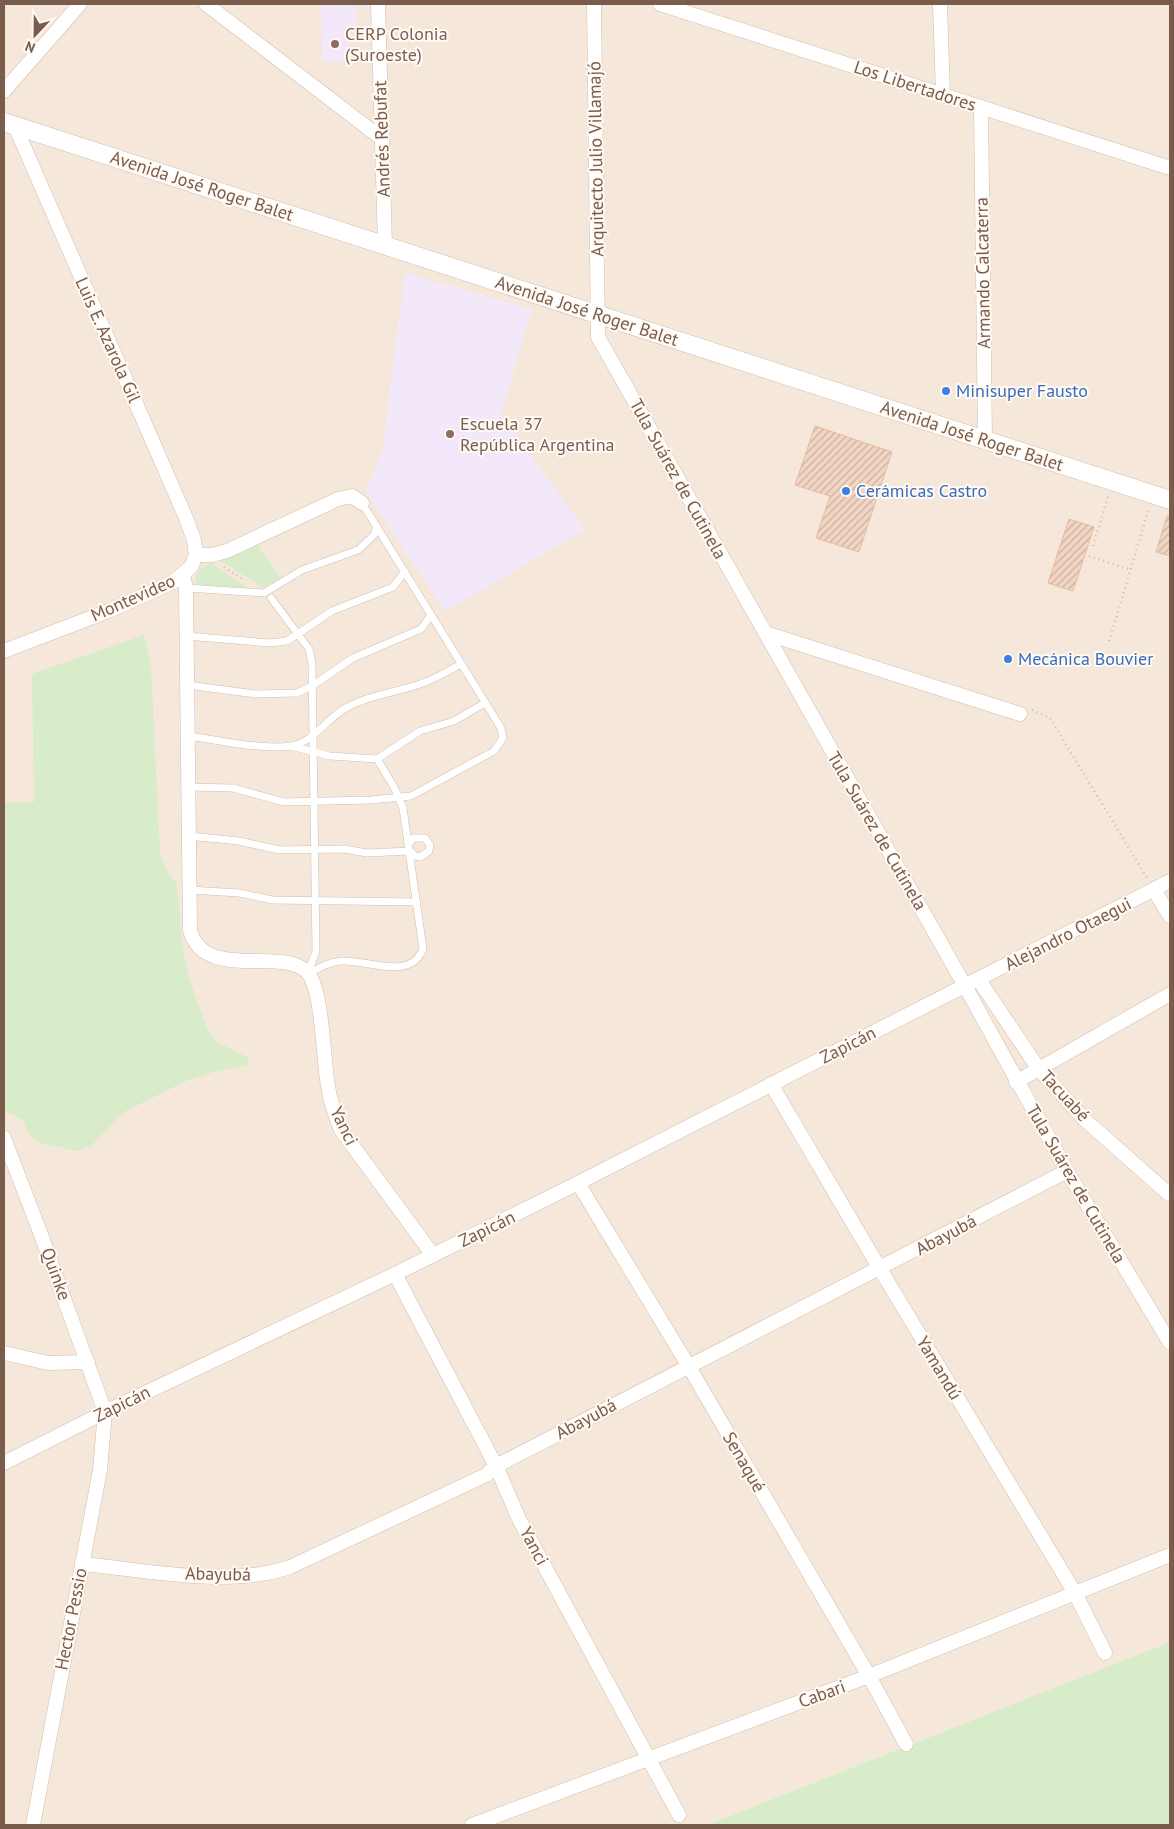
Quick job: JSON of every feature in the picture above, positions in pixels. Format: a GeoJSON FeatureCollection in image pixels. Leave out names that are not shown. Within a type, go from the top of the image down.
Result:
{"type":"FeatureCollection","features":[{"type":"Feature","properties":{"kind":"street"},"geometry":{"type":"LineString","coordinates":[[4,91],[80,4]]}},
{"type":"Feature","properties":{"kind":"street"},"geometry":{"type":"LineString","coordinates":[[206,4],[381,138]]}},
{"type":"Feature","properties":{"kind":"street","name":"Andrés Rebufat"},"geometry":{"type":"LineString","coordinates":[[378,4],[385,245]]}},
{"type":"Feature","properties":{"kind":"street","name":"Arquitecto Julio Villamajó"},"geometry":{"type":"LineString","coordinates":[[594,4],[599,315]]}},
{"type":"Feature","properties":{"kind":"street","name":"Los Libertadores"},"geometry":{"type":"LineString","coordinates":[[660,4],[1170,168]]}},
{"type":"Feature","properties":{"kind":"street"},"geometry":{"type":"LineString","coordinates":[[940,4],[943,95]]}},
{"type":"Feature","properties":{"kind":"street","name":"Armando Calcaterra"},"geometry":{"type":"LineString","coordinates":[[981,107],[985,439]]}},
{"type":"Feature","properties":{"kind":"street","name":"Avenida José Roger Balet"},"geometry":{"type":"LineString","coordinates":[[9,124],[1170,500]]}},
{"type":"Feature","properties":{"kind":"street","name":"Luis E. Azarola Gil"},"geometry":{"type":"LineString","coordinates":[[9,124],[186,518],[194,540],[196,555]]}},
{"type":"Feature","properties":{"kind":"street","name":"Tula Suárez de Cutinela"},"geometry":{"type":"LineString","coordinates":[[599,315],[598,337],[965,986],[1016,1082],[1170,1343]]}},
{"type":"Feature","properties":{"kind":"street"},"geometry":{"type":"LineString","coordinates":[[196,555],[212,555],[227,551],[338,499],[352,496],[362,503]]}},
{"type":"Feature","properties":{"kind":"street","name":"Montevideo"},"geometry":{"type":"LineString","coordinates":[[4,651],[185,582],[196,555]]}},
{"type":"Feature","properties":{"kind":"street"},"geometry":{"type":"LineString","coordinates":[[185,582],[192,939],[205,952],[226,959],[293,965],[308,974]]}},
{"type":"Feature","properties":{"kind":"street"},"geometry":{"type":"LineString","coordinates":[[764,632],[1020,714]]}},
{"type":"Feature","properties":{"kind":"street","name":"Alejandro Otaegui"},"geometry":{"type":"LineString","coordinates":[[965,986],[1170,882]]}},
{"type":"Feature","properties":{"kind":"street"},"geometry":{"type":"LineString","coordinates":[[1154,890],[1170,916]]}},
{"type":"Feature","properties":{"kind":"street","name":"Yanci"},"geometry":{"type":"LineString","coordinates":[[308,974],[316,994],[332,1107],[341,1130],[434,1255]]}},
{"type":"Feature","properties":{"kind":"street","name":"Tacuabé"},"geometry":{"type":"LineString","coordinates":[[979,980],[1038,1068],[1084,1119],[1170,1195]]}},
{"type":"Feature","properties":{"kind":"street","name":"Zapicán"},"geometry":{"type":"LineString","coordinates":[[4,1463],[104,1412],[434,1255],[965,986]]}},
{"type":"Feature","properties":{"kind":"street"},"geometry":{"type":"LineString","coordinates":[[1016,1082],[1170,994]]}},
{"type":"Feature","properties":{"kind":"street","name":"Yamandú"},"geometry":{"type":"LineString","coordinates":[[771,1084],[880,1270],[1075,1593],[1105,1653]]}},
{"type":"Feature","properties":{"kind":"street","name":"Quinke"},"geometry":{"type":"LineString","coordinates":[[4,1138],[88,1362],[104,1412]]}},
{"type":"Feature","properties":{"kind":"street","name":"Abayubá"},"geometry":{"type":"LineString","coordinates":[[82,1564],[215,1577],[270,1574],[311,1558],[486,1474],[496,1466],[688,1365],[880,1270],[1067,1171]]}},
{"type":"Feature","properties":{"kind":"street","name":"Senaqué"},"geometry":{"type":"LineString","coordinates":[[578,1183],[688,1365],[869,1676],[906,1744]]}},
{"type":"Feature","properties":{"kind":"street","name":"Yanci"},"geometry":{"type":"LineString","coordinates":[[395,1274],[496,1466],[520,1519],[679,1815]]}},
{"type":"Feature","properties":{"kind":"street"},"geometry":{"type":"LineString","coordinates":[[4,1353],[48,1363],[88,1362]]}},
{"type":"Feature","properties":{"kind":"street","name":"Hector Pessio"},"geometry":{"type":"LineString","coordinates":[[33,1825],[100,1470],[104,1412]]}},
{"type":"Feature","properties":{"kind":"street","name":"Cabari"},"geometry":{"type":"LineString","coordinates":[[472,1825],[869,1676],[1170,1555]]}},
{"type":"Feature","properties":{"kind":"lane"},"geometry":{"type":"LineString","coordinates":[[188,787],[233,788],[276,800],[315,802],[411,796],[488,756],[499,746],[503,733],[362,503]]}},
{"type":"Feature","properties":{"kind":"lane"},"geometry":{"type":"LineString","coordinates":[[185,582],[264,593],[302,570],[358,550],[374,536],[377,527]]}},
{"type":"Feature","properties":{"kind":"lane"},"geometry":{"type":"LineString","coordinates":[[186,636],[270,643],[287,641],[332,611],[393,587],[405,572]]}},
{"type":"Feature","properties":{"kind":"lane"},"geometry":{"type":"LineString","coordinates":[[271,598],[299,634],[311,656],[316,849],[316,951],[308,974]]}},
{"type":"Feature","properties":{"kind":"lane"},"geometry":{"type":"LineString","coordinates":[[187,685],[273,695],[297,693],[312,686],[353,658],[421,629],[431,614]]}},
{"type":"Feature","properties":{"kind":"lane"},"geometry":{"type":"LineString","coordinates":[[291,746],[306,741],[329,719],[355,704],[381,694],[422,684],[461,664]]}},
{"type":"Feature","properties":{"kind":"lane"},"geometry":{"type":"LineString","coordinates":[[188,736],[264,746],[291,746],[330,756],[377,759],[420,731],[454,721],[485,703]]}},
{"type":"Feature","properties":{"kind":"lane"},"geometry":{"type":"LineString","coordinates":[[308,974],[331,963],[342,961],[400,967],[416,961],[423,949],[418,902],[403,808],[399,797],[377,759]]}},
{"type":"Feature","properties":{"kind":"lane"},"geometry":{"type":"LineString","coordinates":[[189,836],[239,841],[270,849],[344,849],[367,853],[409,848]]}},
{"type":"Feature","properties":{"kind":"lane"},"geometry":{"type":"LineString","coordinates":[[190,890],[239,893],[273,900],[418,902]]}},
{"type":"Feature","properties":{"kind":"path"},"geometry":{"type":"LineString","coordinates":[[1093,546],[1113,481]]}},
{"type":"Feature","properties":{"kind":"path"},"geometry":{"type":"LineString","coordinates":[[1109,641],[1153,495]]}},
{"type":"Feature","properties":{"kind":"path"},"geometry":{"type":"LineString","coordinates":[[1089,556],[1130,570]]}},
{"type":"Feature","properties":{"kind":"path"},"geometry":{"type":"LineString","coordinates":[[223,567],[264,593]]}},
{"type":"Feature","properties":{"kind":"path"},"geometry":{"type":"LineString","coordinates":[[1020,714],[1034,710],[1050,718],[1154,890]]}},
{"type":"Feature","properties":{"kind":"shaded area"},"geometry":{"type":"Polygon","coordinates":[[[4,4],[1170,4],[1170,1642],[707,1825],[4,1825],[4,4]]]}},
{"type":"Feature","properties":{"kind":"shaded area","name":"CERP Colonia (Suroeste)"},"geometry":{"type":"Polygon","coordinates":[[[321,4],[356,4],[356,27],[349,27],[349,61],[322,61],[321,4]]]}},
{"type":"Feature","properties":{"kind":"shaded area","name":"Escuela 37 República Argentina"},"geometry":{"type":"Polygon","coordinates":[[[405,273],[532,309],[501,415],[585,530],[445,611],[366,492],[382,453],[405,273]]]}},
{"type":"Feature","properties":{"kind":"green space"},"geometry":{"type":"Polygon","coordinates":[[[256,543],[281,578],[263,588],[218,559],[256,543]]]}},
{"type":"Feature","properties":{"kind":"green space"},"geometry":{"type":"Polygon","coordinates":[[[211,563],[249,589],[196,584],[197,574],[211,563]]]}},
{"type":"Feature","properties":{"kind":"green space"},"geometry":{"type":"Polygon","coordinates":[[[144,635],[151,666],[160,853],[167,871],[177,884],[183,953],[189,978],[206,1026],[217,1042],[249,1058],[248,1065],[217,1071],[186,1081],[124,1112],[91,1146],[77,1151],[37,1142],[27,1130],[23,1120],[4,1111],[4,802],[34,802],[32,674],[144,635]]]}},
{"type":"Feature","properties":{"kind":"green space"},"geometry":{"type":"Polygon","coordinates":[[[1170,1642],[1170,1825],[707,1825],[1170,1642]]]}},
{"type":"Feature","properties":{"kind":"building","name":"Cerámicas Castro"},"geometry":{"type":"Polygon","coordinates":[[[815,426],[892,452],[859,552],[816,538],[830,496],[795,485],[815,426]]]}},
{"type":"Feature","properties":{"kind":"building"},"geometry":{"type":"Polygon","coordinates":[[[1167,516],[1170,516],[1170,556],[1156,552],[1167,516]]]}},
{"type":"Feature","properties":{"kind":"building"},"geometry":{"type":"Polygon","coordinates":[[[1069,519],[1094,527],[1073,591],[1048,583],[1069,519]]]}},
{"type":"Feature","properties":{"kind":"place","name":"CERP Colonia (Suroeste)"},"geometry":{"type":"Point","coordinates":[335,44]}},
{"type":"Feature","properties":{"kind":"place","name":"Minisuper Fausto"},"geometry":{"type":"Point","coordinates":[946,391]}},
{"type":"Feature","properties":{"kind":"place","name":"Escuela 37 República Argentina"},"geometry":{"type":"Point","coordinates":[450,434]}},
{"type":"Feature","properties":{"kind":"place","name":"Cerámicas Castro"},"geometry":{"type":"Point","coordinates":[846,491]}},
{"type":"Feature","properties":{"kind":"place","name":"Mecánica Bouvier"},"geometry":{"type":"Point","coordinates":[1008,659]}}]}
